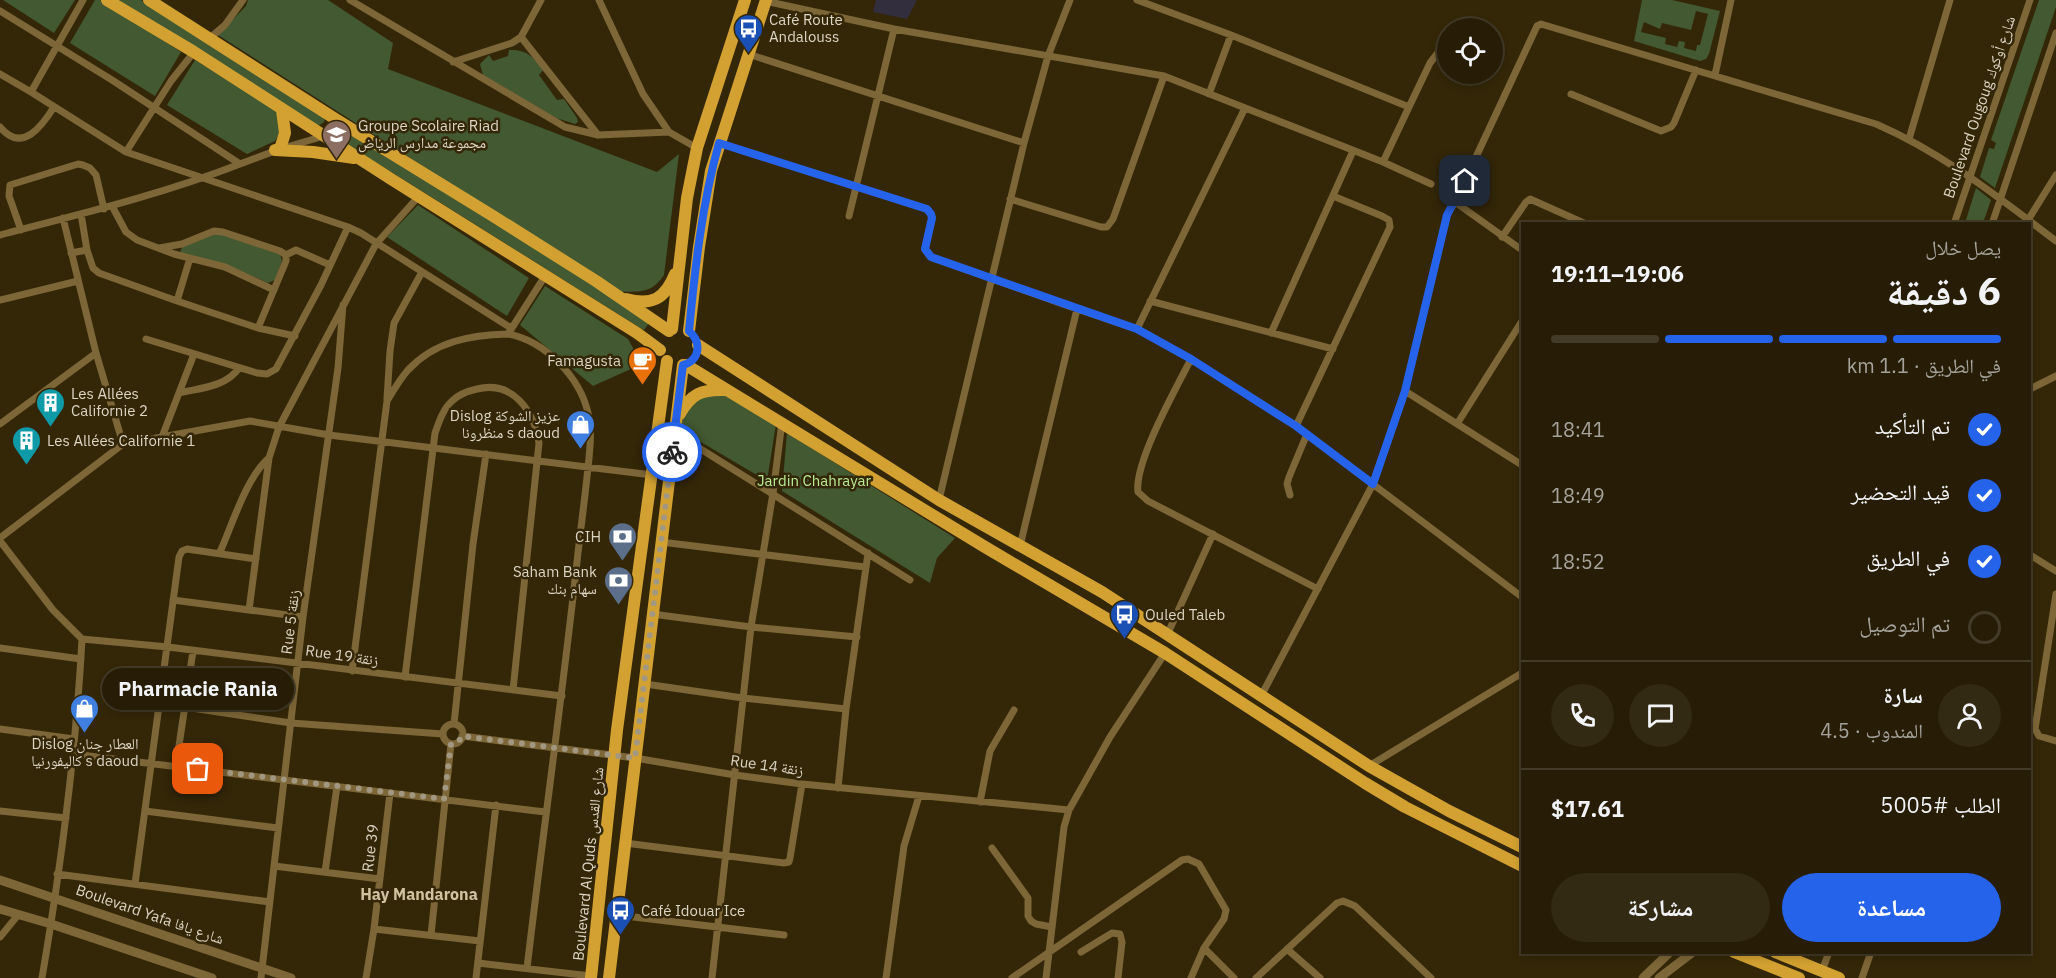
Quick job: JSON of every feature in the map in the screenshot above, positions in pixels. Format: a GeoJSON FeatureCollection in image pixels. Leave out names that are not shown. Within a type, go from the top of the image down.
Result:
{"type":"FeatureCollection","features":[{"type":"Feature","properties":{"kind":"main road"},"geometry":{"type":"LineString","coordinates":[[107,0],[194,52],[282,110],[628,327],[676,365],[685,365],[782,422],[1165,653],[1405,807],[1521,865]]}},
{"type":"Feature","properties":{"kind":"main road"},"geometry":{"type":"LineString","coordinates":[[149,0],[337,120],[494,216],[670,330],[681,328],[694,334],[698,345],[696,355],[685,365],[675,433],[609,978]]}},
{"type":"Feature","properties":{"kind":"main road"},"geometry":{"type":"LineString","coordinates":[[664,356],[662,339],[670,330],[687,198],[697,147],[746,0]]}},
{"type":"Feature","properties":{"kind":"main road"},"geometry":{"type":"LineString","coordinates":[[689,331],[705,204],[719,143],[766,0]]}},
{"type":"Feature","properties":{"kind":"main road"},"geometry":{"type":"LineString","coordinates":[[282,110],[285,133],[278,149],[360,159]]}},
{"type":"Feature","properties":{"kind":"main road"},"geometry":{"type":"LineString","coordinates":[[620,297],[638,302],[657,299],[670,287],[680,262]]}},
{"type":"Feature","properties":{"kind":"main road"},"geometry":{"type":"LineString","coordinates":[[698,345],[939,500],[1102,592],[1168,633],[1369,766],[1449,811],[1521,847]]}},
{"type":"Feature","properties":{"kind":"main road","name":"Boulevard Al Quds شارع القدس"},"geometry":{"type":"LineString","coordinates":[[591,977],[617,730],[652,475],[664,356]]}},
{"type":"Feature","properties":{"kind":"main road"},"geometry":{"type":"LineString","coordinates":[[677,419],[690,399],[700,392],[711,389],[728,391]]}},
{"type":"Feature","properties":{"kind":"main road"},"geometry":{"type":"LineString","coordinates":[[1739,954],[1799,978]]}},
{"type":"Feature","properties":{"kind":"main road"},"geometry":{"type":"LineString","coordinates":[[1780,954],[1839,978]]}},
{"type":"Feature","properties":{"kind":"street"},"geometry":{"type":"LineString","coordinates":[[31,92],[83,0]]}},
{"type":"Feature","properties":{"kind":"street"},"geometry":{"type":"LineString","coordinates":[[210,38],[225,25],[243,0]]}},
{"type":"Feature","properties":{"kind":"street"},"geometry":{"type":"LineString","coordinates":[[350,0],[554,122],[576,131],[598,135],[669,132]]}},
{"type":"Feature","properties":{"kind":"street"},"geometry":{"type":"LineString","coordinates":[[453,62],[512,44],[520,37],[541,0]]}},
{"type":"Feature","properties":{"kind":"street"},"geometry":{"type":"LineString","coordinates":[[599,0],[643,94],[669,132],[697,147]]}},
{"type":"Feature","properties":{"kind":"street"},"geometry":{"type":"LineString","coordinates":[[766,0],[894,29],[1164,76],[1383,162],[1431,184]]}},
{"type":"Feature","properties":{"kind":"street"},"geometry":{"type":"LineString","coordinates":[[939,500],[1024,143],[1048,56],[1070,0]]}},
{"type":"Feature","properties":{"kind":"street"},"geometry":{"type":"LineString","coordinates":[[1137,0],[1231,35],[1409,107]]}},
{"type":"Feature","properties":{"kind":"street"},"geometry":{"type":"LineString","coordinates":[[1715,75],[1731,0]]}},
{"type":"Feature","properties":{"kind":"street"},"geometry":{"type":"LineString","coordinates":[[1909,139],[1950,0]]}},
{"type":"Feature","properties":{"kind":"street","name":"Boulevard Ougoug شارع أوكوك"},"geometry":{"type":"LineString","coordinates":[[1955,222],[2030,0]]}},
{"type":"Feature","properties":{"kind":"street"},"geometry":{"type":"LineString","coordinates":[[0,11],[154,107],[240,164]]}},
{"type":"Feature","properties":{"kind":"street"},"geometry":{"type":"LineString","coordinates":[[1261,696],[1373,484],[1405,391],[1447,215],[1537,26],[1541,24],[1550,26],[1876,124],[1909,139],[1969,177],[2031,222]]}},
{"type":"Feature","properties":{"kind":"street"},"geometry":{"type":"LineString","coordinates":[[849,216],[894,29]]}},
{"type":"Feature","properties":{"kind":"street"},"geometry":{"type":"LineString","coordinates":[[1993,222],[2056,33]]}},
{"type":"Feature","properties":{"kind":"street"},"geometry":{"type":"LineString","coordinates":[[1209,94],[1231,35]]}},
{"type":"Feature","properties":{"kind":"street"},"geometry":{"type":"LineString","coordinates":[[520,37],[598,135]]}},
{"type":"Feature","properties":{"kind":"street"},"geometry":{"type":"LineString","coordinates":[[126,152],[171,81],[194,52]]}},
{"type":"Feature","properties":{"kind":"street"},"geometry":{"type":"LineString","coordinates":[[748,54],[1024,143]]}},
{"type":"Feature","properties":{"kind":"street"},"geometry":{"type":"LineString","coordinates":[[1383,162],[1430,63],[1437,54]]}},
{"type":"Feature","properties":{"kind":"street"},"geometry":{"type":"LineString","coordinates":[[1571,94],[1661,131],[1671,127],[1674,123],[1696,70]]}},
{"type":"Feature","properties":{"kind":"street"},"geometry":{"type":"LineString","coordinates":[[0,74],[126,152],[348,227],[422,272],[510,331],[527,339],[550,355],[576,384],[583,398],[590,423],[588,467],[562,696],[545,812],[527,969]]}},
{"type":"Feature","properties":{"kind":"street"},"geometry":{"type":"LineString","coordinates":[[1010,199],[1107,227],[1113,219],[1164,76]]}},
{"type":"Feature","properties":{"kind":"street"},"geometry":{"type":"LineString","coordinates":[[0,127],[12,137],[30,135],[41,127],[54,107]]}},
{"type":"Feature","properties":{"kind":"street"},"geometry":{"type":"LineString","coordinates":[[1137,329],[1245,108]]}},
{"type":"Feature","properties":{"kind":"street"},"geometry":{"type":"LineString","coordinates":[[0,235],[104,209],[205,178],[278,149],[324,136],[337,120]]}},
{"type":"Feature","properties":{"kind":"street"},"geometry":{"type":"LineString","coordinates":[[719,143],[927,209],[932,218],[925,249],[928,255],[1137,329],[1191,359],[1296,426],[1521,596]]}},
{"type":"Feature","properties":{"kind":"street"},"geometry":{"type":"LineString","coordinates":[[1271,333],[1353,151]]}},
{"type":"Feature","properties":{"kind":"street"},"geometry":{"type":"LineString","coordinates":[[21,230],[9,196],[10,185],[78,164],[90,168],[96,175],[104,209]]}},
{"type":"Feature","properties":{"kind":"street"},"geometry":{"type":"LineString","coordinates":[[2028,220],[2056,175]]}},
{"type":"Feature","properties":{"kind":"street"},"geometry":{"type":"LineString","coordinates":[[249,610],[269,458],[279,427],[376,244],[419,196]]}},
{"type":"Feature","properties":{"kind":"street"},"geometry":{"type":"LineString","coordinates":[[1296,426],[1390,227],[1389,220],[1383,216],[1333,196]]}},
{"type":"Feature","properties":{"kind":"street"},"geometry":{"type":"LineString","coordinates":[[1502,237],[1530,199],[1582,222]]}},
{"type":"Feature","properties":{"kind":"street"},"geometry":{"type":"LineString","coordinates":[[1455,202],[1521,249]]}},
{"type":"Feature","properties":{"kind":"street"},"geometry":{"type":"LineString","coordinates":[[112,206],[126,232],[137,240],[225,267],[274,290]]}},
{"type":"Feature","properties":{"kind":"street"},"geometry":{"type":"LineString","coordinates":[[81,214],[87,250],[93,268],[99,273],[258,328],[295,336]]}},
{"type":"Feature","properties":{"kind":"street"},"geometry":{"type":"LineString","coordinates":[[63,218],[96,353],[123,444]]}},
{"type":"Feature","properties":{"kind":"street"},"geometry":{"type":"LineString","coordinates":[[2031,222],[2056,241]]}},
{"type":"Feature","properties":{"kind":"street"},"geometry":{"type":"LineString","coordinates":[[146,339],[239,368],[267,374],[276,369],[295,336],[348,227]]}},
{"type":"Feature","properties":{"kind":"street"},"geometry":{"type":"LineString","coordinates":[[159,248],[182,244],[214,231],[242,238],[286,255]]}},
{"type":"Feature","properties":{"kind":"street"},"geometry":{"type":"LineString","coordinates":[[71,253],[87,250]]}},
{"type":"Feature","properties":{"kind":"street"},"geometry":{"type":"LineString","coordinates":[[286,255],[296,250],[330,265]]}},
{"type":"Feature","properties":{"kind":"street"},"geometry":{"type":"LineString","coordinates":[[258,328],[286,261],[286,255]]}},
{"type":"Feature","properties":{"kind":"street"},"geometry":{"type":"LineString","coordinates":[[177,301],[190,258]]}},
{"type":"Feature","properties":{"kind":"street"},"geometry":{"type":"LineString","coordinates":[[352,671],[387,401],[390,343],[394,323],[422,272]]}},
{"type":"Feature","properties":{"kind":"street"},"geometry":{"type":"LineString","coordinates":[[387,401],[406,371],[432,350],[460,339],[510,331],[545,276]]}},
{"type":"Feature","properties":{"kind":"street"},"geometry":{"type":"LineString","coordinates":[[0,300],[78,281]]}},
{"type":"Feature","properties":{"kind":"street"},"geometry":{"type":"LineString","coordinates":[[1150,301],[1333,349]]}},
{"type":"Feature","properties":{"kind":"street","name":"Rue 5 زنقة"},"geometry":{"type":"LineString","coordinates":[[261,973],[303,617],[329,435],[343,305]]}},
{"type":"Feature","properties":{"kind":"street"},"geometry":{"type":"LineString","coordinates":[[1020,546],[1077,309]]}},
{"type":"Feature","properties":{"kind":"street"},"geometry":{"type":"LineString","coordinates":[[1457,424],[1521,323]]}},
{"type":"Feature","properties":{"kind":"street"},"geometry":{"type":"LineString","coordinates":[[0,424],[96,353]]}},
{"type":"Feature","properties":{"kind":"street"},"geometry":{"type":"LineString","coordinates":[[162,437],[194,354]]}},
{"type":"Feature","properties":{"kind":"street"},"geometry":{"type":"LineString","coordinates":[[1191,359],[1162,417],[1139,471],[1138,492],[1148,501],[1318,589]]}},
{"type":"Feature","properties":{"kind":"street"},"geometry":{"type":"LineString","coordinates":[[179,393],[224,383],[232,378],[239,368]]}},
{"type":"Feature","properties":{"kind":"street"},"geometry":{"type":"LineString","coordinates":[[2031,388],[2056,375]]}},
{"type":"Feature","properties":{"kind":"street"},"geometry":{"type":"LineString","coordinates":[[405,677],[433,447],[438,424],[451,402],[472,390],[498,387],[518,398],[532,417],[538,442],[538,461],[513,690]]}},
{"type":"Feature","properties":{"kind":"street"},"geometry":{"type":"LineString","coordinates":[[1405,391],[1521,464]]}},
{"type":"Feature","properties":{"kind":"street"},"geometry":{"type":"LineString","coordinates":[[42,978],[66,818],[75,739],[82,639],[53,610],[0,540],[123,444],[250,422],[329,435],[652,475]]}},
{"type":"Feature","properties":{"kind":"street"},"geometry":{"type":"LineString","coordinates":[[712,978],[751,627],[782,422]]}},
{"type":"Feature","properties":{"kind":"street"},"geometry":{"type":"LineString","coordinates":[[675,433],[910,580]]}},
{"type":"Feature","properties":{"kind":"street"},"geometry":{"type":"LineString","coordinates":[[1290,495],[1289,477],[1307,434]]}},
{"type":"Feature","properties":{"kind":"street"},"geometry":{"type":"LineString","coordinates":[[454,724],[486,454]]}},
{"type":"Feature","properties":{"kind":"street"},"geometry":{"type":"LineString","coordinates":[[220,552],[250,482],[260,465],[269,458]]}},
{"type":"Feature","properties":{"kind":"street"},"geometry":{"type":"LineString","coordinates":[[1168,633],[1213,534]]}},
{"type":"Feature","properties":{"kind":"street"},"geometry":{"type":"LineString","coordinates":[[661,542],[865,567]]}},
{"type":"Feature","properties":{"kind":"street"},"geometry":{"type":"LineString","coordinates":[[135,884],[179,557],[182,551],[188,549],[256,559]]}},
{"type":"Feature","properties":{"kind":"street"},"geometry":{"type":"LineString","coordinates":[[838,788],[846,709],[868,553]]}},
{"type":"Feature","properties":{"kind":"street"},"geometry":{"type":"LineString","coordinates":[[2031,556],[2056,571]]}},
{"type":"Feature","properties":{"kind":"street"},"geometry":{"type":"LineString","coordinates":[[2056,594],[2035,729],[2039,736],[2056,741]]}},
{"type":"Feature","properties":{"kind":"street"},"geometry":{"type":"LineString","coordinates":[[173,600],[303,617]]}},
{"type":"Feature","properties":{"kind":"street"},"geometry":{"type":"LineString","coordinates":[[652,614],[751,627],[857,637]]}},
{"type":"Feature","properties":{"kind":"street","name":"Rue 19 زنقة"},"geometry":{"type":"LineString","coordinates":[[82,639],[168,647],[562,696]]}},
{"type":"Feature","properties":{"kind":"street"},"geometry":{"type":"LineString","coordinates":[[0,648],[81,659]]}},
{"type":"Feature","properties":{"kind":"street"},"geometry":{"type":"LineString","coordinates":[[176,766],[193,651]]}},
{"type":"Feature","properties":{"kind":"street"},"geometry":{"type":"LineString","coordinates":[[1046,978],[1064,827],[1069,810],[1110,737],[1165,653]]}},
{"type":"Feature","properties":{"kind":"street"},"geometry":{"type":"LineString","coordinates":[[1369,766],[1521,675]]}},
{"type":"Feature","properties":{"kind":"street"},"geometry":{"type":"LineString","coordinates":[[645,684],[846,709]]}},
{"type":"Feature","properties":{"kind":"street"},"geometry":{"type":"LineString","coordinates":[[185,707],[291,723],[442,734]]}},
{"type":"Feature","properties":{"kind":"street"},"geometry":{"type":"LineString","coordinates":[[980,802],[990,751],[1014,710]]}},
{"type":"Feature","properties":{"kind":"street"},"geometry":{"type":"LineString","coordinates":[[442,734],[446,726],[454,724],[461,728],[462,736],[459,741],[451,744]]}},
{"type":"Feature","properties":{"kind":"street"},"geometry":{"type":"LineString","coordinates":[[0,729],[75,739]]}},
{"type":"Feature","properties":{"kind":"street"},"geometry":{"type":"LineString","coordinates":[[442,734],[444,739],[451,744]]}},
{"type":"Feature","properties":{"kind":"street","name":"Rue 14 زنقة"},"geometry":{"type":"LineString","coordinates":[[462,736],[615,755],[802,784],[1069,810]]}},
{"type":"Feature","properties":{"kind":"street"},"geometry":{"type":"LineString","coordinates":[[432,935],[451,744]]}},
{"type":"Feature","properties":{"kind":"street"},"geometry":{"type":"LineString","coordinates":[[73,754],[545,812]]}},
{"type":"Feature","properties":{"kind":"street"},"geometry":{"type":"LineString","coordinates":[[625,843],[784,863],[789,861],[802,784]]}},
{"type":"Feature","properties":{"kind":"street"},"geometry":{"type":"LineString","coordinates":[[325,872],[337,786]]}},
{"type":"Feature","properties":{"kind":"street","name":"Rue 39"},"geometry":{"type":"LineString","coordinates":[[366,978],[390,793]]}},
{"type":"Feature","properties":{"kind":"street"},"geometry":{"type":"LineString","coordinates":[[886,978],[902,858],[919,796]]}},
{"type":"Feature","properties":{"kind":"street"},"geometry":{"type":"LineString","coordinates":[[476,978],[496,805]]}},
{"type":"Feature","properties":{"kind":"street"},"geometry":{"type":"LineString","coordinates":[[0,811],[66,818]]}},
{"type":"Feature","properties":{"kind":"street"},"geometry":{"type":"LineString","coordinates":[[145,811],[278,828]]}},
{"type":"Feature","properties":{"kind":"street"},"geometry":{"type":"LineString","coordinates":[[992,848],[1028,898],[1028,916],[1031,921],[1052,927]]}},
{"type":"Feature","properties":{"kind":"street"},"geometry":{"type":"LineString","coordinates":[[1012,978],[1182,860],[1188,859],[1199,864],[1226,910],[1224,919],[1204,948],[1191,978]]}},
{"type":"Feature","properties":{"kind":"street"},"geometry":{"type":"LineString","coordinates":[[274,866],[380,879]]}},
{"type":"Feature","properties":{"kind":"street"},"geometry":{"type":"LineString","coordinates":[[57,874],[270,902]]}},
{"type":"Feature","properties":{"kind":"street","name":"Boulevard Yafa شارع يافا"},"geometry":{"type":"LineString","coordinates":[[0,880],[54,897],[261,973],[291,978]]}},
{"type":"Feature","properties":{"kind":"street"},"geometry":{"type":"LineString","coordinates":[[1256,978],[1337,903],[1343,901],[1355,906],[1431,978]]}},
{"type":"Feature","properties":{"kind":"street"},"geometry":{"type":"LineString","coordinates":[[0,909],[212,978]]}},
{"type":"Feature","properties":{"kind":"street"},"geometry":{"type":"LineString","coordinates":[[0,937],[18,915]]}},
{"type":"Feature","properties":{"kind":"street"},"geometry":{"type":"LineString","coordinates":[[617,915],[784,935]]}},
{"type":"Feature","properties":{"kind":"street"},"geometry":{"type":"LineString","coordinates":[[374,929],[480,941]]}},
{"type":"Feature","properties":{"kind":"street"},"geometry":{"type":"LineString","coordinates":[[1081,952],[1112,933],[1120,934],[1122,942],[1118,978]]}},
{"type":"Feature","properties":{"kind":"street"},"geometry":{"type":"LineString","coordinates":[[1204,948],[1234,978]]}},
{"type":"Feature","properties":{"kind":"street"},"geometry":{"type":"LineString","coordinates":[[1287,949],[1320,978]]}},
{"type":"Feature","properties":{"kind":"street"},"geometry":{"type":"LineString","coordinates":[[1643,978],[1668,954]]}},
{"type":"Feature","properties":{"kind":"street"},"geometry":{"type":"LineString","coordinates":[[1659,978],[1691,954]]}},
{"type":"Feature","properties":{"kind":"street"},"geometry":{"type":"LineString","coordinates":[[1822,970],[1828,954]]}},
{"type":"Feature","properties":{"kind":"street"},"geometry":{"type":"LineString","coordinates":[[1862,978],[1870,954]]}},
{"type":"Feature","properties":{"kind":"street"},"geometry":{"type":"LineString","coordinates":[[478,963],[591,977]]}},
{"type":"Feature","properties":{"kind":"shaded area"},"geometry":{"type":"Polygon","coordinates":[[[876,0],[917,0],[907,19],[873,12],[876,0]]]}},
{"type":"Feature","properties":{"kind":"green space"},"geometry":{"type":"Polygon","coordinates":[[[3,0],[75,0],[54,33],[3,0]]]}},
{"type":"Feature","properties":{"kind":"green space"},"geometry":{"type":"Polygon","coordinates":[[[95,0],[101,0],[181,52],[155,96],[70,43],[95,0]]]}},
{"type":"Feature","properties":{"kind":"green space"},"geometry":{"type":"Polygon","coordinates":[[[116,0],[141,0],[325,118],[324,122],[318,126],[116,0]]]}},
{"type":"Feature","properties":{"kind":"green space"},"geometry":{"type":"Polygon","coordinates":[[[248,0],[328,0],[393,43],[388,69],[657,172],[679,154],[664,275],[655,286],[645,290],[620,292],[218,35],[246,6],[248,0]]]}},
{"type":"Feature","properties":{"kind":"green space"},"geometry":{"type":"Polygon","coordinates":[[[1642,0],[1672,0],[1720,11],[1706,59],[1700,61],[1634,41],[1642,0]],[[1696,11],[1691,30],[1662,23],[1660,29],[1644,22],[1641,32],[1666,38],[1665,44],[1677,47],[1679,41],[1685,42],[1684,48],[1696,51],[1697,45],[1700,45],[1708,14],[1696,11]]]}},
{"type":"Feature","properties":{"kind":"green space"},"geometry":{"type":"Polygon","coordinates":[[[2039,0],[2056,0],[2056,7],[1995,188],[1980,177],[1989,148],[1994,149],[1996,143],[1991,140],[2039,0]]]}},
{"type":"Feature","properties":{"kind":"green space"},"geometry":{"type":"Polygon","coordinates":[[[509,50],[525,52],[536,61],[543,70],[539,75],[557,100],[564,99],[578,122],[575,124],[556,118],[483,75],[480,64],[489,55],[493,61],[508,56],[509,50]]]}},
{"type":"Feature","properties":{"kind":"green space"},"geometry":{"type":"Polygon","coordinates":[[[195,60],[279,111],[281,131],[275,141],[247,154],[167,105],[195,60]]]}},
{"type":"Feature","properties":{"kind":"green space"},"geometry":{"type":"Polygon","coordinates":[[[350,133],[648,319],[649,323],[644,330],[642,329],[345,143],[345,137],[350,133]]]}},
{"type":"Feature","properties":{"kind":"green space"},"geometry":{"type":"Polygon","coordinates":[[[1976,188],[1991,200],[1983,222],[1965,222],[1976,188]]]}},
{"type":"Feature","properties":{"kind":"green space"},"geometry":{"type":"Polygon","coordinates":[[[418,205],[529,278],[507,316],[387,237],[418,205]]]}},
{"type":"Feature","properties":{"kind":"green space"},"geometry":{"type":"Polygon","coordinates":[[[215,234],[222,234],[280,254],[282,261],[275,280],[268,283],[225,264],[180,253],[182,247],[215,234]]]}},
{"type":"Feature","properties":{"kind":"green space"},"geometry":{"type":"Polygon","coordinates":[[[545,286],[628,339],[642,364],[593,386],[520,325],[545,286]]]}},
{"type":"Feature","properties":{"kind":"green space"},"geometry":{"type":"Polygon","coordinates":[[[705,393],[724,394],[776,424],[767,481],[682,431],[685,413],[705,393]]]}},
{"type":"Feature","properties":{"kind":"green space","name":"Jardin Chahrayar"},"geometry":{"type":"Polygon","coordinates":[[[787,433],[955,538],[937,558],[930,583],[782,491],[787,433]]]}},
{"type":"Feature","properties":{"kind":"way so far"},"geometry":{"type":"LineString","coordinates":[[198,769],[444,799],[451,744],[459,741],[462,736],[635,758],[672,452]]}},
{"type":"Feature","properties":{"kind":"place","name":"Café Route Andalouss"},"geometry":{"type":"Point","coordinates":[748,54]}},
{"type":"Feature","properties":{"kind":"place","name":"Groupe Scolaire Riad مجموعة مدارس الرياض"},"geometry":{"type":"Point","coordinates":[337,160]}},
{"type":"Feature","properties":{"kind":"place","name":"Famagusta"},"geometry":{"type":"Point","coordinates":[642,386]}},
{"type":"Feature","properties":{"kind":"place","name":"Les Allées Californie 2"},"geometry":{"type":"Point","coordinates":[50,428]}},
{"type":"Feature","properties":{"kind":"place","name":"Dislog عزيز الشوكة منظرونا s daoud"},"geometry":{"type":"Point","coordinates":[581,450]}},
{"type":"Feature","properties":{"kind":"place","name":"Les Allées Californie 1"},"geometry":{"type":"Point","coordinates":[26,466]}},
{"type":"Feature","properties":{"kind":"place","name":"CIH"},"geometry":{"type":"Point","coordinates":[622,562]}},
{"type":"Feature","properties":{"kind":"place","name":"Saham Bank سهام بنك"},"geometry":{"type":"Point","coordinates":[618,606]}},
{"type":"Feature","properties":{"kind":"place","name":"Ouled Taleb"},"geometry":{"type":"Point","coordinates":[1124,640]}},
{"type":"Feature","properties":{"kind":"place","name":"Dislog العطار جنان كاليفورنيا s daoud"},"geometry":{"type":"Point","coordinates":[85,734]}},
{"type":"Feature","properties":{"kind":"place","name":"Pharmacie Rania"},"geometry":{"type":"Point","coordinates":[198,769]}},
{"type":"Feature","properties":{"kind":"place","name":"Café Idouar Ice"},"geometry":{"type":"Point","coordinates":[620,936]}},
{"type":"Feature","properties":{"kind":"district","name":"Hay Mandarona"},"geometry":{"type":"Point","coordinates":[419,894]}},
{"type":"Feature","properties":{"kind":"route"},"geometry":{"type":"LineString","coordinates":[[672,452],[683,365],[693,359],[698,350],[697,339],[689,331],[705,204],[719,143],[927,209],[932,218],[925,249],[931,257],[1137,329],[1191,359],[1296,426],[1373,484],[1405,391],[1447,215],[1465,181]]}}]}
